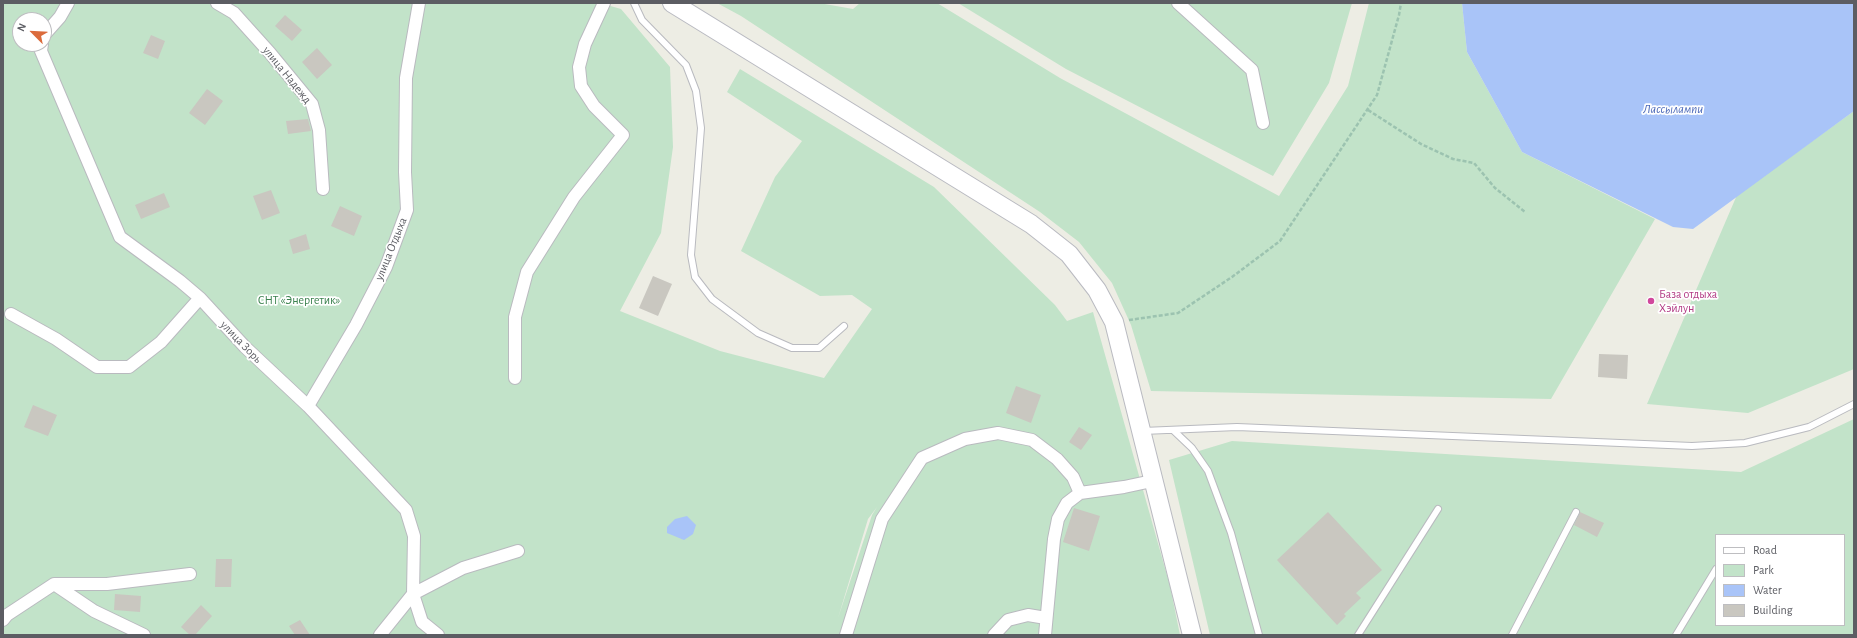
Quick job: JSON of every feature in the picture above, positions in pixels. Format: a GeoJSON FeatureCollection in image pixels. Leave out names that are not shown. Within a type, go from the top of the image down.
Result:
{"type":"FeatureCollection","features":[{"type":"Feature","properties":{"kind":"main road"},"geometry":{"type":"LineString","coordinates":[[672,3],[1031,224],[1069,254],[1097,290],[1114,322],[1188,634]]}},
{"type":"Feature","properties":{"kind":"street"},"geometry":{"type":"LineString","coordinates":[[52,26],[68,3]]}},
{"type":"Feature","properties":{"kind":"street","name":"улица Надежд"},"geometry":{"type":"LineString","coordinates":[[218,3],[234,13],[270,53],[312,104],[319,130],[323,189]]}},
{"type":"Feature","properties":{"kind":"street","name":"улица Отдыха"},"geometry":{"type":"LineString","coordinates":[[308,406],[356,325],[386,267],[407,210],[405,172],[406,78],[419,3]]}},
{"type":"Feature","properties":{"kind":"street"},"geometry":{"type":"LineString","coordinates":[[514,378],[515,318],[527,272],[574,196],[623,135],[594,106],[581,86],[579,67],[585,44],[604,3]]}},
{"type":"Feature","properties":{"kind":"street"},"geometry":{"type":"LineString","coordinates":[[1178,3],[1252,70],[1263,122]]}},
{"type":"Feature","properties":{"kind":"street","name":"улица Зорь"},"geometry":{"type":"LineString","coordinates":[[41,52],[120,238],[180,281],[200,298],[245,347],[308,406],[406,510],[414,536],[413,594],[422,622],[438,635]]}},
{"type":"Feature","properties":{"kind":"street"},"geometry":{"type":"LineString","coordinates":[[11,314],[56,339],[97,367],[129,367],[161,342],[200,298]]}},
{"type":"Feature","properties":{"kind":"street"},"geometry":{"type":"LineString","coordinates":[[846,635],[882,519],[922,458],[965,439],[998,433],[1032,440],[1062,465],[1072,477],[1080,493]]}},
{"type":"Feature","properties":{"kind":"street"},"geometry":{"type":"LineString","coordinates":[[1045,635],[1054,539],[1058,519],[1067,503],[1080,493],[1124,487],[1152,481]]}},
{"type":"Feature","properties":{"kind":"street"},"geometry":{"type":"LineString","coordinates":[[380,635],[413,594],[463,568],[518,551]]}},
{"type":"Feature","properties":{"kind":"street"},"geometry":{"type":"LineString","coordinates":[[3,620],[7,615],[54,584],[107,584],[190,574]]}},
{"type":"Feature","properties":{"kind":"street"},"geometry":{"type":"LineString","coordinates":[[54,584],[94,611],[144,635]]}},
{"type":"Feature","properties":{"kind":"street"},"geometry":{"type":"LineString","coordinates":[[994,635],[1008,620],[1028,615],[1046,618]]}},
{"type":"Feature","properties":{"kind":"lane"},"geometry":{"type":"LineString","coordinates":[[634,3],[642,20],[686,65],[696,91],[701,128],[691,255],[695,277],[712,299],[758,333],[792,348],[819,348],[844,326]]}},
{"type":"Feature","properties":{"kind":"lane"},"geometry":{"type":"LineString","coordinates":[[1141,431],[1245,427],[1692,446],[1752,441],[1809,427],[1854,404]]}},
{"type":"Feature","properties":{"kind":"lane"},"geometry":{"type":"LineString","coordinates":[[1173,430],[1192,448],[1208,471],[1231,533],[1259,635]]}},
{"type":"Feature","properties":{"kind":"lane"},"geometry":{"type":"LineString","coordinates":[[1358,635],[1438,509]]}},
{"type":"Feature","properties":{"kind":"lane"},"geometry":{"type":"LineString","coordinates":[[1512,635],[1576,512]]}},
{"type":"Feature","properties":{"kind":"lane"},"geometry":{"type":"LineString","coordinates":[[1676,635],[1715,571]]}},
{"type":"Feature","properties":{"kind":"path"},"geometry":{"type":"LineString","coordinates":[[1114,322],[1178,313],[1232,278],[1280,241],[1377,95],[1401,3]]}},
{"type":"Feature","properties":{"kind":"path"},"geometry":{"type":"LineString","coordinates":[[1368,110],[1421,144],[1453,159],[1474,163],[1495,188],[1525,212]]}},
{"type":"Feature","properties":{"kind":"green space","name":"СНТ «Энергетик»"},"geometry":{"type":"Polygon","coordinates":[[[3,3],[600,3],[621,9],[670,67],[673,147],[661,233],[620,311],[720,351],[824,378],[872,309],[852,295],[820,296],[741,251],[775,177],[802,141],[727,92],[740,69],[934,187],[1055,305],[1067,321],[1093,312],[1170,586],[1180,635],[3,635],[3,3]],[[877,507],[868,519],[838,618],[872,515],[877,507]]]}},
{"type":"Feature","properties":{"kind":"green space"},"geometry":{"type":"Polygon","coordinates":[[[717,3],[819,3],[853,9],[860,3],[937,3],[1060,78],[1279,196],[1348,86],[1369,3],[1462,3],[1467,52],[1522,152],[1655,219],[1551,399],[1151,391],[1131,325],[1112,283],[1079,242],[1040,212],[741,16],[717,3]]]}},
{"type":"Feature","properties":{"kind":"green space"},"geometry":{"type":"Polygon","coordinates":[[[958,3],[1352,3],[1329,83],[1273,176],[1066,69],[958,3]]]}},
{"type":"Feature","properties":{"kind":"green space"},"geometry":{"type":"Polygon","coordinates":[[[1854,111],[1854,369],[1748,413],[1647,404],[1737,195],[1854,111]]]}},
{"type":"Feature","properties":{"kind":"green space"},"geometry":{"type":"Polygon","coordinates":[[[1854,419],[1854,635],[1210,635],[1169,460],[1232,441],[1741,472],[1854,419]]]}},
{"type":"Feature","properties":{"kind":"water","name":"Лассылампи"},"geometry":{"type":"Polygon","coordinates":[[[1462,3],[1854,3],[1854,111],[1693,229],[1673,227],[1522,152],[1467,52],[1462,3]]]}},
{"type":"Feature","properties":{"kind":"water"},"geometry":{"type":"Polygon","coordinates":[[[687,516],[696,525],[693,534],[684,540],[667,533],[667,527],[675,519],[687,516]]]}},
{"type":"Feature","properties":{"kind":"building"},"geometry":{"type":"Polygon","coordinates":[[[285,15],[302,30],[292,41],[275,26],[285,15]]]}},
{"type":"Feature","properties":{"kind":"building"},"geometry":{"type":"Polygon","coordinates":[[[151,35],[165,41],[158,59],[143,53],[151,35]]]}},
{"type":"Feature","properties":{"kind":"building"},"geometry":{"type":"Polygon","coordinates":[[[317,48],[332,65],[317,79],[302,62],[317,48]]]}},
{"type":"Feature","properties":{"kind":"building"},"geometry":{"type":"Polygon","coordinates":[[[207,89],[223,101],[205,125],[189,113],[207,89]]]}},
{"type":"Feature","properties":{"kind":"building"},"geometry":{"type":"Polygon","coordinates":[[[308,119],[311,131],[288,134],[286,121],[308,119]]]}},
{"type":"Feature","properties":{"kind":"building"},"geometry":{"type":"Polygon","coordinates":[[[271,190],[280,213],[262,220],[253,196],[271,190]]]}},
{"type":"Feature","properties":{"kind":"building"},"geometry":{"type":"Polygon","coordinates":[[[164,193],[170,207],[141,219],[135,205],[164,193]]]}},
{"type":"Feature","properties":{"kind":"building"},"geometry":{"type":"Polygon","coordinates":[[[340,206],[362,216],[354,236],[331,226],[340,206]]]}},
{"type":"Feature","properties":{"kind":"building"},"geometry":{"type":"Polygon","coordinates":[[[306,234],[310,249],[293,254],[289,240],[306,234]]]}},
{"type":"Feature","properties":{"kind":"building"},"geometry":{"type":"Polygon","coordinates":[[[653,276],[672,284],[658,316],[639,308],[653,276]]]}},
{"type":"Feature","properties":{"kind":"building"},"geometry":{"type":"Polygon","coordinates":[[[1599,354],[1628,355],[1627,379],[1598,377],[1599,354]]]}},
{"type":"Feature","properties":{"kind":"building"},"geometry":{"type":"Polygon","coordinates":[[[1016,386],[1041,395],[1031,423],[1006,413],[1016,386]]]}},
{"type":"Feature","properties":{"kind":"building"},"geometry":{"type":"Polygon","coordinates":[[[33,405],[57,415],[48,436],[24,427],[33,405]]]}},
{"type":"Feature","properties":{"kind":"building"},"geometry":{"type":"Polygon","coordinates":[[[1079,427],[1092,435],[1081,450],[1069,442],[1079,427]]]}},
{"type":"Feature","properties":{"kind":"building"},"geometry":{"type":"Polygon","coordinates":[[[1074,508],[1100,516],[1089,551],[1063,542],[1074,508]]]}},
{"type":"Feature","properties":{"kind":"building"},"geometry":{"type":"Polygon","coordinates":[[[1328,512],[1382,570],[1356,593],[1361,598],[1344,614],[1346,616],[1337,625],[1277,560],[1328,512]]]}},
{"type":"Feature","properties":{"kind":"building"},"geometry":{"type":"Polygon","coordinates":[[[1580,512],[1604,523],[1597,537],[1574,525],[1580,512]]]}},
{"type":"Feature","properties":{"kind":"building"},"geometry":{"type":"Polygon","coordinates":[[[216,559],[232,559],[231,587],[215,587],[216,559]]]}},
{"type":"Feature","properties":{"kind":"building"},"geometry":{"type":"Polygon","coordinates":[[[115,594],[141,596],[140,612],[114,610],[115,594]]]}},
{"type":"Feature","properties":{"kind":"building"},"geometry":{"type":"Polygon","coordinates":[[[201,605],[212,616],[195,635],[190,635],[181,627],[201,605]]]}},
{"type":"Feature","properties":{"kind":"building"},"geometry":{"type":"Polygon","coordinates":[[[300,620],[310,635],[295,635],[289,626],[300,620]]]}},
{"type":"Feature","properties":{"kind":"place","name":"База отдыха Хэйлун"},"geometry":{"type":"Point","coordinates":[1651,301]}}]}
